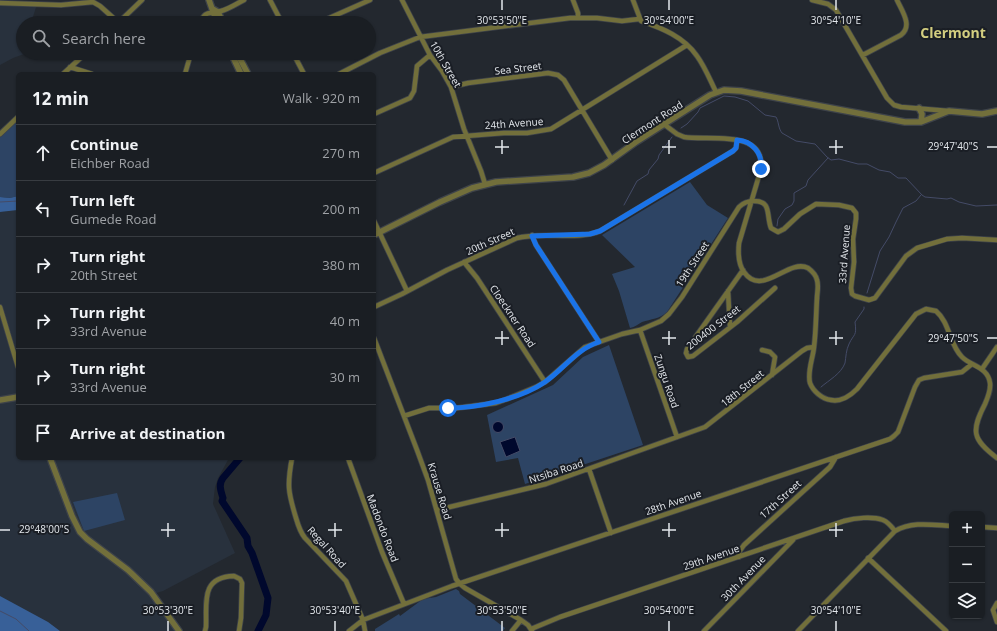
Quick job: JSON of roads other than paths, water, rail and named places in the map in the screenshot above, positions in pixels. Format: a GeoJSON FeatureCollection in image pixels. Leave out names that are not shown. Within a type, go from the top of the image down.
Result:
{"type":"FeatureCollection","features":[{"type":"Feature","properties":{"kind":"street"},"geometry":{"type":"LineString","coordinates":[[125,16],[142,0]]}},
{"type":"Feature","properties":{"kind":"street"},"geometry":{"type":"LineString","coordinates":[[209,0],[215,16]]}},
{"type":"Feature","properties":{"kind":"street"},"geometry":{"type":"LineString","coordinates":[[203,16],[244,0]]}},
{"type":"Feature","properties":{"kind":"street"},"geometry":{"type":"LineString","coordinates":[[270,0],[278,16]]}},
{"type":"Feature","properties":{"kind":"street"},"geometry":{"type":"LineString","coordinates":[[334,16],[370,0]]}},
{"type":"Feature","properties":{"kind":"street","name":"10th Street"},"geometry":{"type":"LineString","coordinates":[[402,0],[420,37],[451,87],[466,136],[485,184]]}},
{"type":"Feature","properties":{"kind":"street"},"geometry":{"type":"LineString","coordinates":[[573,0],[578,17]]}},
{"type":"Feature","properties":{"kind":"street"},"geometry":{"type":"LineString","coordinates":[[633,0],[639,19]]}},
{"type":"Feature","properties":{"kind":"street"},"geometry":{"type":"LineString","coordinates":[[812,0],[829,2]]}},
{"type":"Feature","properties":{"kind":"street"},"geometry":{"type":"LineString","coordinates":[[863,55],[901,35],[905,31],[907,23],[897,0]]}},
{"type":"Feature","properties":{"kind":"street"},"geometry":{"type":"LineString","coordinates":[[0,3],[61,5],[93,2],[100,6],[111,16]]}},
{"type":"Feature","properties":{"kind":"street","name":"Clermont Road"},"geometry":{"type":"LineString","coordinates":[[829,2],[836,10],[890,101],[898,106],[949,111],[982,114],[997,111]]}},
{"type":"Feature","properties":{"kind":"street"},"geometry":{"type":"LineString","coordinates":[[214,11],[218,16]]}},
{"type":"Feature","properties":{"kind":"street"},"geometry":{"type":"LineString","coordinates":[[376,55],[420,37],[578,17],[622,21],[639,19],[666,30],[687,45],[700,60],[716,92]]}},
{"type":"Feature","properties":{"kind":"street","name":"24th Avenue"},"geometry":{"type":"LineString","coordinates":[[376,172],[448,138],[504,133],[527,133],[546,130],[582,110],[687,45]]}},
{"type":"Feature","properties":{"kind":"street"},"geometry":{"type":"LineString","coordinates":[[376,113],[410,98],[414,91],[415,71],[417,66],[430,54]]}},
{"type":"Feature","properties":{"kind":"street"},"geometry":{"type":"LineString","coordinates":[[65,72],[78,60]]}},
{"type":"Feature","properties":{"kind":"street"},"geometry":{"type":"LineString","coordinates":[[186,72],[189,60]]}},
{"type":"Feature","properties":{"kind":"street"},"geometry":{"type":"LineString","coordinates":[[234,60],[240,72]]}},
{"type":"Feature","properties":{"kind":"street"},"geometry":{"type":"LineString","coordinates":[[241,60],[247,72]]}},
{"type":"Feature","properties":{"kind":"street"},"geometry":{"type":"LineString","coordinates":[[297,60],[303,72]]}},
{"type":"Feature","properties":{"kind":"street"},"geometry":{"type":"LineString","coordinates":[[343,72],[366,60]]}},
{"type":"Feature","properties":{"kind":"street"},"geometry":{"type":"LineString","coordinates":[[70,67],[86,72]]}},
{"type":"Feature","properties":{"kind":"street","name":"Sea Street"},"geometry":{"type":"LineString","coordinates":[[451,87],[468,83],[553,73],[562,77],[612,160]]}},
{"type":"Feature","properties":{"kind":"street","name":"Clermont Road"},"geometry":{"type":"LineString","coordinates":[[377,234],[455,195],[485,184],[579,176],[595,171],[716,92],[724,90],[734,90],[905,122],[921,122],[949,111]]}},
{"type":"Feature","properties":{"kind":"street"},"geometry":{"type":"LineString","coordinates":[[919,108],[922,114],[921,122]]}},
{"type":"Feature","properties":{"kind":"street"},"geometry":{"type":"LineString","coordinates":[[0,134],[16,119]]}},
{"type":"Feature","properties":{"kind":"street"},"geometry":{"type":"LineString","coordinates":[[665,125],[677,134],[684,137],[744,141],[751,144],[756,149],[761,160],[761,169],[738,248],[739,260],[742,270],[750,278],[762,281],[770,279],[798,266],[808,268],[817,279],[818,284],[814,347],[810,384],[818,394],[823,398],[835,401],[854,392],[912,318],[926,309],[936,311],[940,314],[961,356],[982,369],[987,375],[990,388],[988,398],[977,420],[976,432],[980,443],[997,458]]}},
{"type":"Feature","properties":{"kind":"street","name":"20th Street"},"geometry":{"type":"LineString","coordinates":[[376,306],[510,240],[523,236],[590,234],[600,231],[733,151],[736,148],[737,140]]}},
{"type":"Feature","properties":{"kind":"street","name":"33rd Avenue"},"geometry":{"type":"LineString","coordinates":[[751,201],[760,201],[765,204],[771,228],[778,232],[784,229],[800,214],[816,204],[839,205],[852,208],[856,213],[856,219],[853,239],[854,262],[851,288],[852,294],[869,300],[875,298],[906,256],[917,248],[947,239],[962,238],[997,240]]}},
{"type":"Feature","properties":{"kind":"street","name":"19th Street"},"geometry":{"type":"LineString","coordinates":[[404,416],[429,408],[452,408],[496,403],[530,390],[545,382],[582,350],[599,342],[640,330],[661,321],[669,314],[706,260],[739,207],[743,203],[751,201]]}},
{"type":"Feature","properties":{"kind":"street"},"geometry":{"type":"LineString","coordinates":[[377,234],[407,291]]}},
{"type":"Feature","properties":{"kind":"street"},"geometry":{"type":"LineString","coordinates":[[532,236],[536,245],[599,342]]}},
{"type":"Feature","properties":{"kind":"street","name":"Cloeckner Road"},"geometry":{"type":"LineString","coordinates":[[464,262],[477,278],[545,382]]}},
{"type":"Feature","properties":{"kind":"street","name":"200400 Street"},"geometry":{"type":"LineString","coordinates":[[742,270],[690,344],[686,352],[688,357],[693,356],[775,288]]}},
{"type":"Feature","properties":{"kind":"street"},"geometry":{"type":"LineString","coordinates":[[728,290],[730,326]]}},
{"type":"Feature","properties":{"kind":"street"},"geometry":{"type":"LineString","coordinates":[[0,307],[16,360]]}},
{"type":"Feature","properties":{"kind":"street","name":"Zungu Road"},"geometry":{"type":"LineString","coordinates":[[640,330],[677,437]]}},
{"type":"Feature","properties":{"kind":"street","name":"Krause Road"},"geometry":{"type":"LineString","coordinates":[[376,343],[417,450],[437,510],[454,574],[460,584]]}},
{"type":"Feature","properties":{"kind":"street","name":"18th Street"},"geometry":{"type":"LineString","coordinates":[[677,437],[708,425],[805,349],[814,347]]}},
{"type":"Feature","properties":{"kind":"street"},"geometry":{"type":"LineString","coordinates":[[982,369],[997,347]]}},
{"type":"Feature","properties":{"kind":"street"},"geometry":{"type":"LineString","coordinates":[[762,350],[770,352],[775,357],[772,375]]}},
{"type":"Feature","properties":{"kind":"street","name":"28th Avenue"},"geometry":{"type":"LineString","coordinates":[[349,631],[363,620],[452,586],[836,457],[894,436],[900,428],[915,387],[921,379],[962,372],[972,364]]}},
{"type":"Feature","properties":{"kind":"street"},"geometry":{"type":"LineString","coordinates":[[0,400],[16,397]]}},
{"type":"Feature","properties":{"kind":"street","name":"Ntsiba Road"},"geometry":{"type":"LineString","coordinates":[[437,510],[529,489],[677,437]]}},
{"type":"Feature","properties":{"kind":"street","name":"17th Street"},"geometry":{"type":"LineString","coordinates":[[739,557],[739,552],[744,546],[830,468],[836,457]]}},
{"type":"Feature","properties":{"kind":"street"},"geometry":{"type":"LineString","coordinates":[[51,460],[72,516],[80,532],[128,570],[151,592],[179,631]]}},
{"type":"Feature","properties":{"kind":"street","name":"Regal Road"},"geometry":{"type":"LineString","coordinates":[[292,460],[288,491],[301,532],[346,581],[363,620],[366,631]]}},
{"type":"Feature","properties":{"kind":"street","name":"Madondo Road"},"geometry":{"type":"LineString","coordinates":[[349,460],[382,552],[404,604]]}},
{"type":"Feature","properties":{"kind":"street"},"geometry":{"type":"LineString","coordinates":[[589,469],[611,532]]}},
{"type":"Feature","properties":{"kind":"street","name":"29th Avenue"},"geometry":{"type":"LineString","coordinates":[[532,630],[552,620],[857,518],[883,520],[895,531]]}},
{"type":"Feature","properties":{"kind":"street"},"geometry":{"type":"LineString","coordinates":[[798,631],[895,531],[910,525],[949,526]]}},
{"type":"Feature","properties":{"kind":"street"},"geometry":{"type":"LineString","coordinates":[[985,527],[997,528]]}},
{"type":"Feature","properties":{"kind":"street","name":"30th Avenue"},"geometry":{"type":"LineString","coordinates":[[704,631],[794,538]]}},
{"type":"Feature","properties":{"kind":"street"},"geometry":{"type":"LineString","coordinates":[[868,558],[946,631]]}},
{"type":"Feature","properties":{"kind":"street"},"geometry":{"type":"LineString","coordinates":[[205,631],[208,588],[212,583],[222,578],[234,576],[240,578],[242,583],[239,631]]}},
{"type":"Feature","properties":{"kind":"street"},"geometry":{"type":"LineString","coordinates":[[460,584],[521,620],[532,630]]}},
{"type":"Feature","properties":{"kind":"street"},"geometry":{"type":"LineString","coordinates":[[997,603],[993,610],[997,622]]}},
{"type":"Feature","properties":{"kind":"street"},"geometry":{"type":"LineString","coordinates":[[512,631],[521,620]]}},
{"type":"Feature","properties":{"kind":"waterway"},"geometry":{"type":"LineString","coordinates":[[681,128],[687,124],[700,108],[724,96],[735,97],[748,101],[765,115],[776,117],[782,133],[796,141],[815,144],[831,160],[839,159],[858,164],[867,164],[879,170],[890,172],[898,178],[906,178],[925,197],[951,198],[959,202],[976,206],[997,205]]}},
{"type":"Feature","properties":{"kind":"waterway"},"geometry":{"type":"LineString","coordinates":[[624,205],[637,181],[648,174],[649,170],[672,137]]}},
{"type":"Feature","properties":{"kind":"waterway"},"geometry":{"type":"LineString","coordinates":[[777,226],[778,219],[785,209],[792,205],[794,201],[794,193],[806,186],[808,180],[828,158]]}},
{"type":"Feature","properties":{"kind":"waterway"},"geometry":{"type":"LineString","coordinates":[[867,293],[880,251],[889,237],[903,208],[916,201],[921,195]]}},
{"type":"Feature","properties":{"kind":"waterway"},"geometry":{"type":"LineString","coordinates":[[0,202],[16,201]]}},
{"type":"Feature","properties":{"kind":"waterway"},"geometry":{"type":"LineString","coordinates":[[821,387],[838,374],[843,367],[848,346],[855,333],[855,322],[864,307]]}},
{"type":"Feature","properties":{"kind":"waterway"},"geometry":{"type":"LineString","coordinates":[[238,460],[223,478],[220,488],[223,498],[222,501],[247,538],[248,546],[252,553],[268,598],[266,615],[258,631]]}},
{"type":"Feature","properties":{"kind":"waterway"},"geometry":{"type":"LineString","coordinates":[[0,611],[16,619],[29,631]]}},
{"type":"Feature","properties":{"kind":"district","name":"Clermont"},"geometry":{"type":"Point","coordinates":[953,32]}}]}
